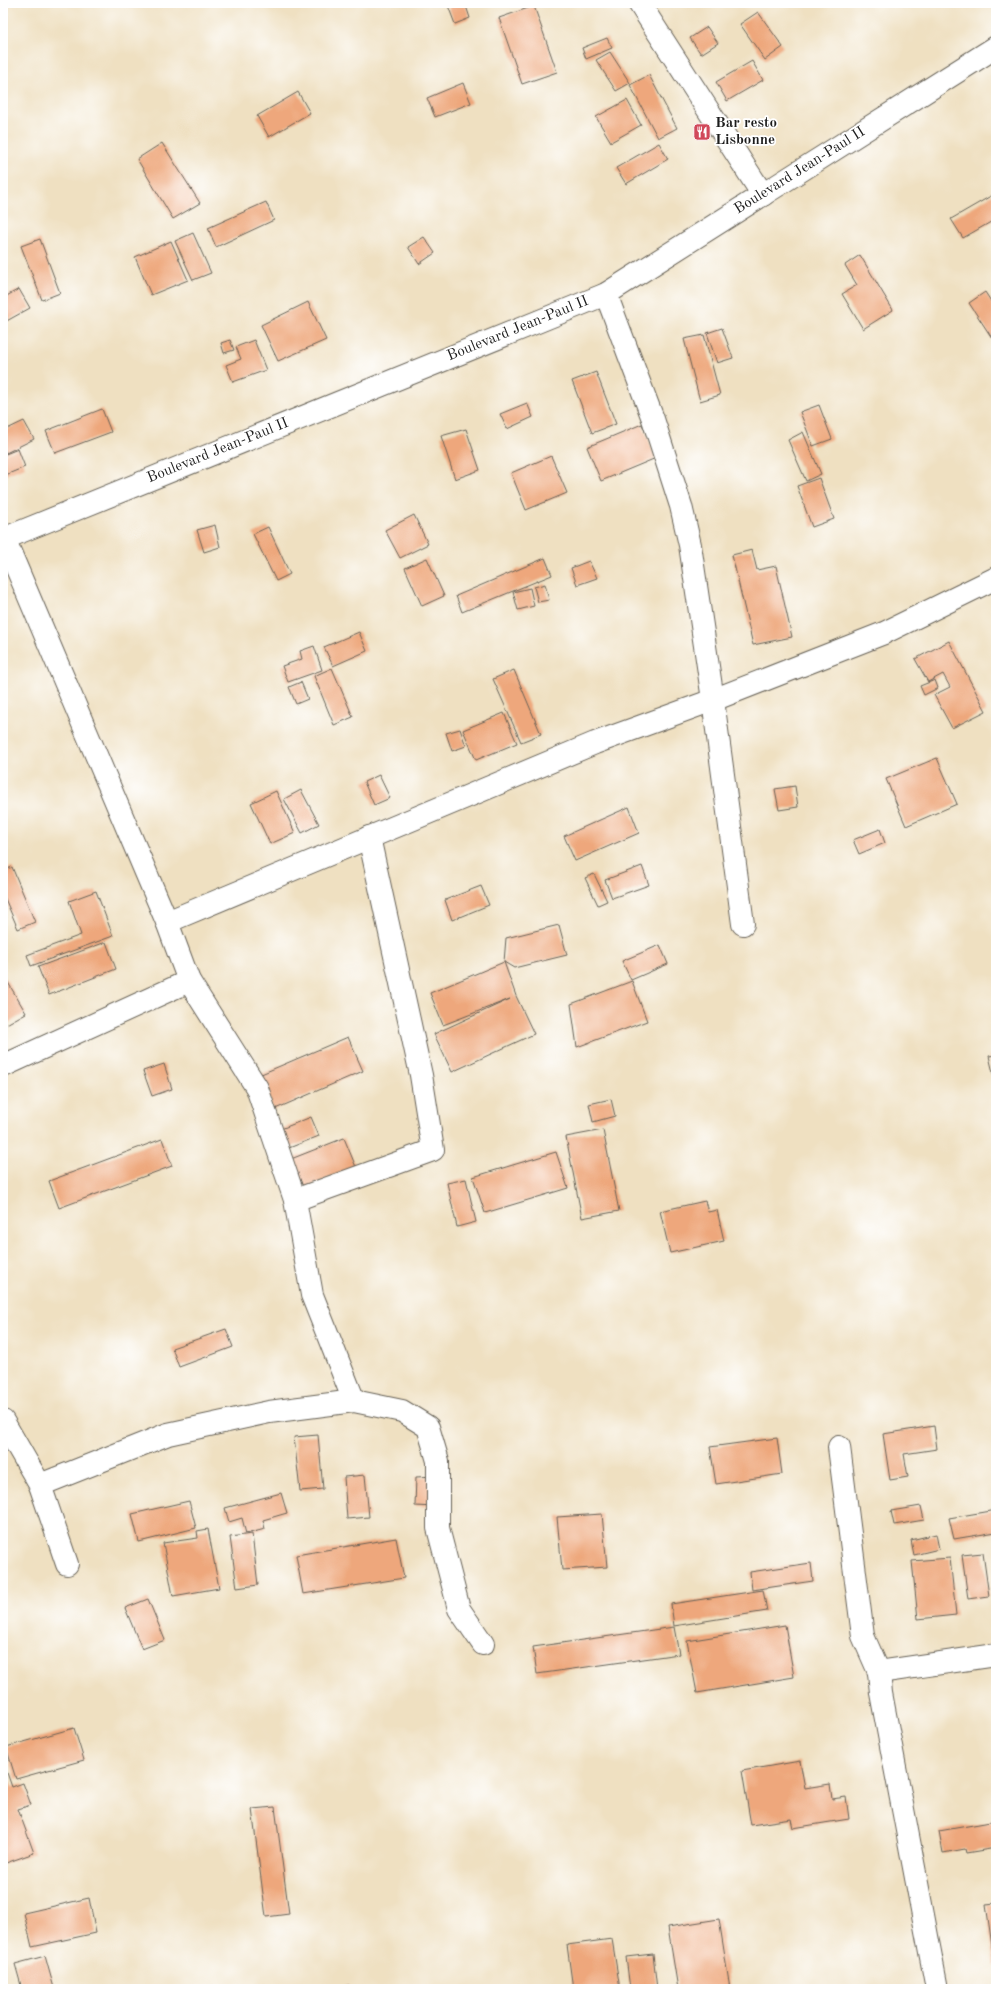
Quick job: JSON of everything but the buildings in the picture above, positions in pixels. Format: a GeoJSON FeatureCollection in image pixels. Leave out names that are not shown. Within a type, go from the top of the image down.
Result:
{"type":"FeatureCollection","features":[{"type":"Feature","properties":{"kind":"street"},"geometry":{"type":"LineString","coordinates":[[639,3],[762,195]]}},
{"type":"Feature","properties":{"kind":"street","name":"Boulevard Jean-Paul II"},"geometry":{"type":"LineString","coordinates":[[4,539],[606,294],[996,47]]}},
{"type":"Feature","properties":{"kind":"street"},"geometry":{"type":"LineString","coordinates":[[606,294],[653,419],[680,506],[690,545],[713,700],[743,924]]}},
{"type":"Feature","properties":{"kind":"street"},"geometry":{"type":"LineString","coordinates":[[4,539],[167,922],[189,981],[257,1088],[296,1200],[312,1295],[354,1401]]}},
{"type":"Feature","properties":{"kind":"street"},"geometry":{"type":"LineString","coordinates":[[167,922],[596,743],[713,700],[884,633],[996,578]]}},
{"type":"Feature","properties":{"kind":"street"},"geometry":{"type":"LineString","coordinates":[[296,1200],[433,1150],[420,1076],[369,837]]}},
{"type":"Feature","properties":{"kind":"street"},"geometry":{"type":"LineString","coordinates":[[3,1066],[189,981]]}},
{"type":"Feature","properties":{"kind":"street"},"geometry":{"type":"LineString","coordinates":[[40,1485],[168,1434],[269,1412],[354,1401],[402,1411],[428,1427],[438,1461],[438,1528],[459,1609],[482,1644]]}},
{"type":"Feature","properties":{"kind":"street"},"geometry":{"type":"LineString","coordinates":[[3,1421],[40,1485],[67,1564]]}},
{"type":"Feature","properties":{"kind":"street"},"geometry":{"type":"LineString","coordinates":[[839,1447],[862,1636],[879,1672],[881,1693],[937,1989]]}},
{"type":"Feature","properties":{"kind":"street"},"geometry":{"type":"LineString","coordinates":[[879,1672],[996,1654]]}},
{"type":"Feature","properties":{"kind":"place","name":"Bar resto Lisbonne"},"geometry":{"type":"Point","coordinates":[702,132]}}]}
